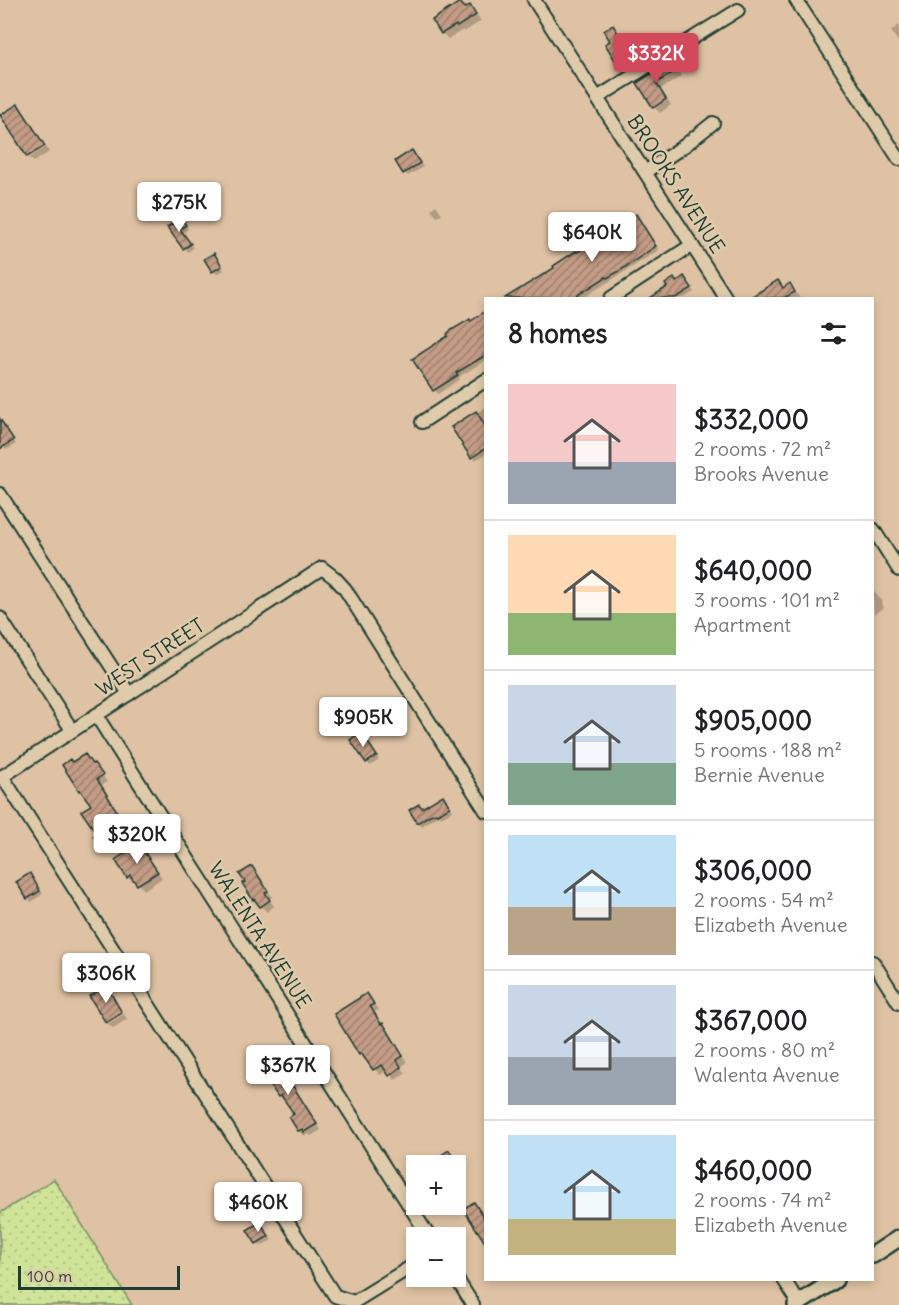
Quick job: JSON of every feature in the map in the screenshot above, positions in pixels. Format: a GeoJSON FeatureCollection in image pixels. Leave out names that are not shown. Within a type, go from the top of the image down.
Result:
{"type":"FeatureCollection","features":[{"type":"Feature","properties":{"kind":"main road"},"geometry":{"type":"LineString","coordinates":[[874,1254],[899,1238]]}},
{"type":"Feature","properties":{"kind":"main road"},"geometry":{"type":"LineString","coordinates":[[798,1304],[833,1281]]}},
{"type":"Feature","properties":{"kind":"street","name":"BROOKS AVENUE"},"geometry":{"type":"LineString","coordinates":[[534,0],[725,297]]}},
{"type":"Feature","properties":{"kind":"street"},"geometry":{"type":"LineString","coordinates":[[796,0],[899,159]]}},
{"type":"Feature","properties":{"kind":"street"},"geometry":{"type":"LineString","coordinates":[[597,98],[738,10]]}},
{"type":"Feature","properties":{"kind":"street"},"geometry":{"type":"LineString","coordinates":[[645,172],[713,123]]}},
{"type":"Feature","properties":{"kind":"street"},"geometry":{"type":"LineString","coordinates":[[613,297],[692,245]]}},
{"type":"Feature","properties":{"kind":"street"},"geometry":{"type":"LineString","coordinates":[[422,422],[484,382]]}},
{"type":"Feature","properties":{"kind":"street"},"geometry":{"type":"LineString","coordinates":[[0,494],[129,694]]}},
{"type":"Feature","properties":{"kind":"street"},"geometry":{"type":"LineString","coordinates":[[874,531],[899,570]]}},
{"type":"Feature","properties":{"kind":"street","name":"WEST STREET"},"geometry":{"type":"LineString","coordinates":[[1,777],[322,568],[345,589],[484,808]]}},
{"type":"Feature","properties":{"kind":"street"},"geometry":{"type":"LineString","coordinates":[[0,618],[72,730]]}},
{"type":"Feature","properties":{"kind":"street","name":"WALENTA AVENUE"},"geometry":{"type":"LineString","coordinates":[[96,715],[423,1227]]}},
{"type":"Feature","properties":{"kind":"street"},"geometry":{"type":"LineString","coordinates":[[1,777],[335,1296],[354,1302],[406,1270]]}},
{"type":"Feature","properties":{"kind":"street"},"geometry":{"type":"LineString","coordinates":[[874,964],[899,1003]]}},
{"type":"Feature","properties":{"kind":"street"},"geometry":{"type":"LineString","coordinates":[[785,1281],[798,1304]]}},
{"type":"Feature","properties":{"kind":"street"},"geometry":{"type":"LineString","coordinates":[[462,1287],[473,1305]]}},
{"type":"Feature","properties":{"kind":"green space"},"geometry":{"type":"Polygon","coordinates":[[[54,1179],[132,1305],[0,1305],[0,1213],[54,1179]]]}},
{"type":"Feature","properties":{"kind":"building"},"geometry":{"type":"Polygon","coordinates":[[[460,2],[465,8],[470,5],[476,15],[441,34],[432,20],[460,2]]]}},
{"type":"Feature","properties":{"kind":"building"},"geometry":{"type":"Polygon","coordinates":[[[613,25],[627,51],[630,50],[635,57],[624,64],[623,62],[618,65],[605,44],[610,41],[604,31],[613,25]]]}},
{"type":"Feature","properties":{"kind":"building"},"geometry":{"type":"Polygon","coordinates":[[[672,61],[677,70],[656,83],[666,99],[653,108],[637,83],[672,61]]]}},
{"type":"Feature","properties":{"kind":"building"},"geometry":{"type":"Polygon","coordinates":[[[18,104],[45,146],[27,157],[0,115],[18,104]]]}},
{"type":"Feature","properties":{"kind":"building"},"geometry":{"type":"Polygon","coordinates":[[[412,150],[420,163],[403,174],[395,161],[412,150]]]}},
{"type":"Feature","properties":{"kind":"building"},"geometry":{"type":"Polygon","coordinates":[[[636,214],[656,246],[575,297],[507,297],[554,268],[553,266],[576,251],[593,243],[636,214]]]}},
{"type":"Feature","properties":{"kind":"building"},"geometry":{"type":"Polygon","coordinates":[[[181,218],[186,225],[180,229],[191,244],[183,249],[167,227],[181,218]]]}},
{"type":"Feature","properties":{"kind":"building"},"geometry":{"type":"Polygon","coordinates":[[[214,253],[222,266],[212,272],[204,259],[214,253]]]}},
{"type":"Feature","properties":{"kind":"building"},"geometry":{"type":"Polygon","coordinates":[[[684,276],[692,288],[678,297],[652,297],[667,287],[665,284],[674,278],[676,282],[684,276]]]}},
{"type":"Feature","properties":{"kind":"building"},"geometry":{"type":"Polygon","coordinates":[[[778,280],[783,288],[790,283],[795,292],[786,297],[751,297],[778,280]]]}},
{"type":"Feature","properties":{"kind":"building"},"geometry":{"type":"Polygon","coordinates":[[[484,312],[484,356],[456,373],[458,375],[433,391],[412,359],[448,336],[450,331],[470,319],[471,321],[484,312]]]}},
{"type":"Feature","properties":{"kind":"building"},"geometry":{"type":"Polygon","coordinates":[[[476,411],[484,424],[484,449],[471,458],[451,427],[476,411]]]}},
{"type":"Feature","properties":{"kind":"building"},"geometry":{"type":"Polygon","coordinates":[[[0,419],[14,440],[0,449],[0,419]]]}},
{"type":"Feature","properties":{"kind":"building"},"geometry":{"type":"Polygon","coordinates":[[[361,732],[377,756],[366,763],[350,740],[361,732]]]}},
{"type":"Feature","properties":{"kind":"building"},"geometry":{"type":"Polygon","coordinates":[[[85,754],[103,775],[97,779],[121,818],[106,828],[113,839],[101,847],[93,836],[97,834],[81,811],[91,805],[62,765],[70,759],[72,762],[85,754]]]}},
{"type":"Feature","properties":{"kind":"building"},"geometry":{"type":"Polygon","coordinates":[[[443,795],[450,807],[417,823],[409,810],[419,804],[422,808],[443,795]]]}},
{"type":"Feature","properties":{"kind":"building"},"geometry":{"type":"Polygon","coordinates":[[[139,844],[158,872],[137,885],[130,875],[127,878],[115,860],[139,844]]]}},
{"type":"Feature","properties":{"kind":"building"},"geometry":{"type":"Polygon","coordinates":[[[252,866],[268,891],[265,893],[270,900],[260,907],[242,883],[245,882],[239,874],[252,866]]]}},
{"type":"Feature","properties":{"kind":"building"},"geometry":{"type":"Polygon","coordinates":[[[30,873],[40,891],[27,899],[16,882],[30,873]]]}},
{"type":"Feature","properties":{"kind":"building"},"geometry":{"type":"Polygon","coordinates":[[[107,986],[122,1013],[106,1023],[89,996],[107,986]]]}},
{"type":"Feature","properties":{"kind":"building"},"geometry":{"type":"Polygon","coordinates":[[[367,993],[374,1004],[370,1006],[403,1056],[397,1060],[401,1067],[389,1076],[382,1065],[373,1070],[361,1053],[359,1055],[334,1014],[367,993]]]}},
{"type":"Feature","properties":{"kind":"building"},"geometry":{"type":"Polygon","coordinates":[[[274,1059],[317,1124],[304,1132],[303,1129],[298,1131],[289,1117],[294,1114],[281,1095],[278,1097],[261,1071],[260,1068],[274,1059]]]}},
{"type":"Feature","properties":{"kind":"building"},"geometry":{"type":"Polygon","coordinates":[[[449,1150],[452,1155],[441,1155],[449,1150]]]}},
{"type":"Feature","properties":{"kind":"building"},"geometry":{"type":"Polygon","coordinates":[[[474,1202],[484,1218],[484,1241],[466,1214],[466,1207],[474,1202]]]}},
{"type":"Feature","properties":{"kind":"building"},"geometry":{"type":"Polygon","coordinates":[[[260,1222],[269,1236],[256,1244],[247,1230],[260,1222]]]}}]}
